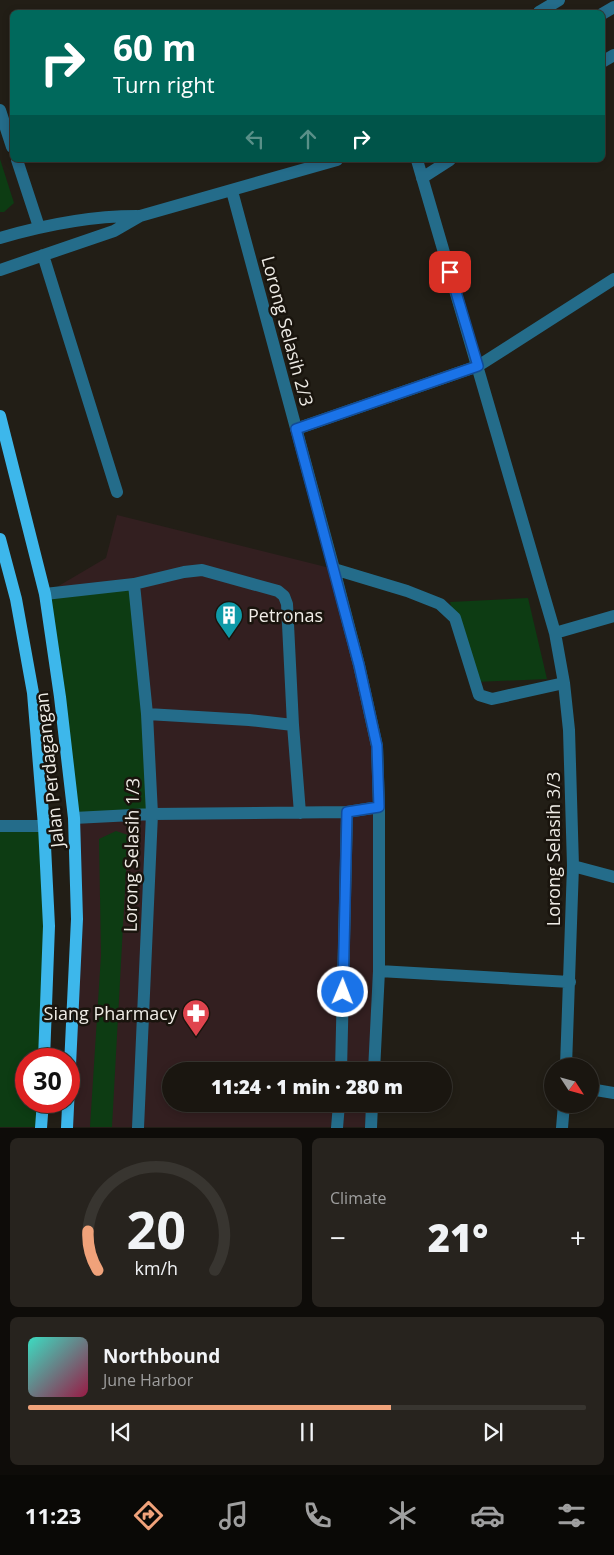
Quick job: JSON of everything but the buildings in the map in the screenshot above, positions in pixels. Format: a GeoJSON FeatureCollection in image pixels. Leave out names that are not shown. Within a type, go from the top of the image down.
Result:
{"type":"FeatureCollection","features":[{"type":"Feature","properties":{"kind":"main road","name":"Jalan Perdagangan"},"geometry":{"type":"LineString","coordinates":[[0,416],[45,594],[60,697],[74,818],[76,919],[67,1128]]}},
{"type":"Feature","properties":{"kind":"main road","name":"Jalan Perdagangan"},"geometry":{"type":"LineString","coordinates":[[0,539],[16,599],[33,693],[44,826],[49,926],[44,1048]]}},
{"type":"Feature","properties":{"kind":"main road"},"geometry":{"type":"LineString","coordinates":[[41,1128],[42,1113]]}},
{"type":"Feature","properties":{"kind":"street"},"geometry":{"type":"LineString","coordinates":[[542,10],[559,0]]}},
{"type":"Feature","properties":{"kind":"street"},"geometry":{"type":"LineString","coordinates":[[0,110],[10,141]]}},
{"type":"Feature","properties":{"kind":"street"},"geometry":{"type":"LineString","coordinates":[[18,162],[39,227]]}},
{"type":"Feature","properties":{"kind":"street"},"geometry":{"type":"LineString","coordinates":[[0,270],[114,230],[140,216],[330,162]]}},
{"type":"Feature","properties":{"kind":"street"},"geometry":{"type":"LineString","coordinates":[[417,162],[555,633],[614,616]]}},
{"type":"Feature","properties":{"kind":"street"},"geometry":{"type":"LineString","coordinates":[[422,178],[447,162]]}},
{"type":"Feature","properties":{"kind":"street","name":"Lorong Selasih 2/3"},"geometry":{"type":"LineString","coordinates":[[232,191],[334,569],[359,665],[377,746],[379,971],[374,1062]]}},
{"type":"Feature","properties":{"kind":"street"},"geometry":{"type":"LineString","coordinates":[[0,238],[39,227],[114,216],[140,216]]}},
{"type":"Feature","properties":{"kind":"street"},"geometry":{"type":"LineString","coordinates":[[42,255],[117,492]]}},
{"type":"Feature","properties":{"kind":"street"},"geometry":{"type":"LineString","coordinates":[[296,429],[478,366],[614,279]]}},
{"type":"Feature","properties":{"kind":"street"},"geometry":{"type":"LineString","coordinates":[[334,569],[407,591],[440,604],[455,618],[479,695],[492,699],[564,683]]}},
{"type":"Feature","properties":{"kind":"street"},"geometry":{"type":"LineString","coordinates":[[45,594],[134,584],[184,572],[202,570],[278,591],[284,596],[300,812]]}},
{"type":"Feature","properties":{"kind":"street","name":"Lorong Selasih 1/3"},"geometry":{"type":"LineString","coordinates":[[134,584],[147,714],[152,814],[138,1128]]}},
{"type":"Feature","properties":{"kind":"street","name":"Lorong Selasih 3/3"},"geometry":{"type":"LineString","coordinates":[[555,633],[564,683],[569,730],[573,866],[566,1058]]}},
{"type":"Feature","properties":{"kind":"street"},"geometry":{"type":"LineString","coordinates":[[147,714],[249,720],[293,725]]}},
{"type":"Feature","properties":{"kind":"street"},"geometry":{"type":"LineString","coordinates":[[74,818],[152,814],[347,812],[379,807]]}},
{"type":"Feature","properties":{"kind":"street"},"geometry":{"type":"LineString","coordinates":[[341,1062],[347,812]]}},
{"type":"Feature","properties":{"kind":"street"},"geometry":{"type":"LineString","coordinates":[[0,826],[44,826]]}},
{"type":"Feature","properties":{"kind":"street"},"geometry":{"type":"LineString","coordinates":[[573,866],[614,877]]}},
{"type":"Feature","properties":{"kind":"street"},"geometry":{"type":"LineString","coordinates":[[379,971],[570,982]]}},
{"type":"Feature","properties":{"kind":"street"},"geometry":{"type":"LineString","coordinates":[[599,1090],[614,1093]]}},
{"type":"Feature","properties":{"kind":"street"},"geometry":{"type":"LineString","coordinates":[[336,1128],[338,1112]]}},
{"type":"Feature","properties":{"kind":"street"},"geometry":{"type":"LineString","coordinates":[[371,1128],[372,1112]]}},
{"type":"Feature","properties":{"kind":"street"},"geometry":{"type":"LineString","coordinates":[[562,1128],[563,1113]]}},
{"type":"Feature","properties":{"kind":"shaded area"},"geometry":{"type":"Polygon","coordinates":[[[117,515],[334,569],[377,746],[374,1062],[162,1062],[162,1112],[372,1112],[371,1127],[67,1127],[67,1113],[80,1113],[80,1048],[69,1048],[74,818],[45,594],[106,558],[117,515]]]}},
{"type":"Feature","properties":{"kind":"green space"},"geometry":{"type":"Polygon","coordinates":[[[0,159],[14,203],[4,212],[0,212],[0,159]]]}},
{"type":"Feature","properties":{"kind":"green space"},"geometry":{"type":"Polygon","coordinates":[[[134,584],[152,814],[74,818],[45,594],[134,584]]]}},
{"type":"Feature","properties":{"kind":"green space"},"geometry":{"type":"Polygon","coordinates":[[[528,598],[547,679],[475,682],[450,602],[528,598]]]}},
{"type":"Feature","properties":{"kind":"green space"},"geometry":{"type":"Polygon","coordinates":[[[0,826],[44,826],[44,1048],[15,1048],[15,1113],[42,1113],[41,1127],[0,1127],[0,826]]]}},
{"type":"Feature","properties":{"kind":"green space"},"geometry":{"type":"Polygon","coordinates":[[[116,831],[128,835],[112,1127],[90,1127],[101,955],[99,839],[116,831]]]}},
{"type":"Feature","properties":{"kind":"place","name":"Petronas"},"geometry":{"type":"Point","coordinates":[229,639]}},
{"type":"Feature","properties":{"kind":"place","name":"Siang Pharmacy"},"geometry":{"type":"Point","coordinates":[196,1037]}},
{"type":"Feature","properties":{"kind":"route"},"geometry":{"type":"LineString","coordinates":[[343,992],[347,812],[379,807],[377,746],[359,665],[296,429],[478,366],[450,272]]}}]}
